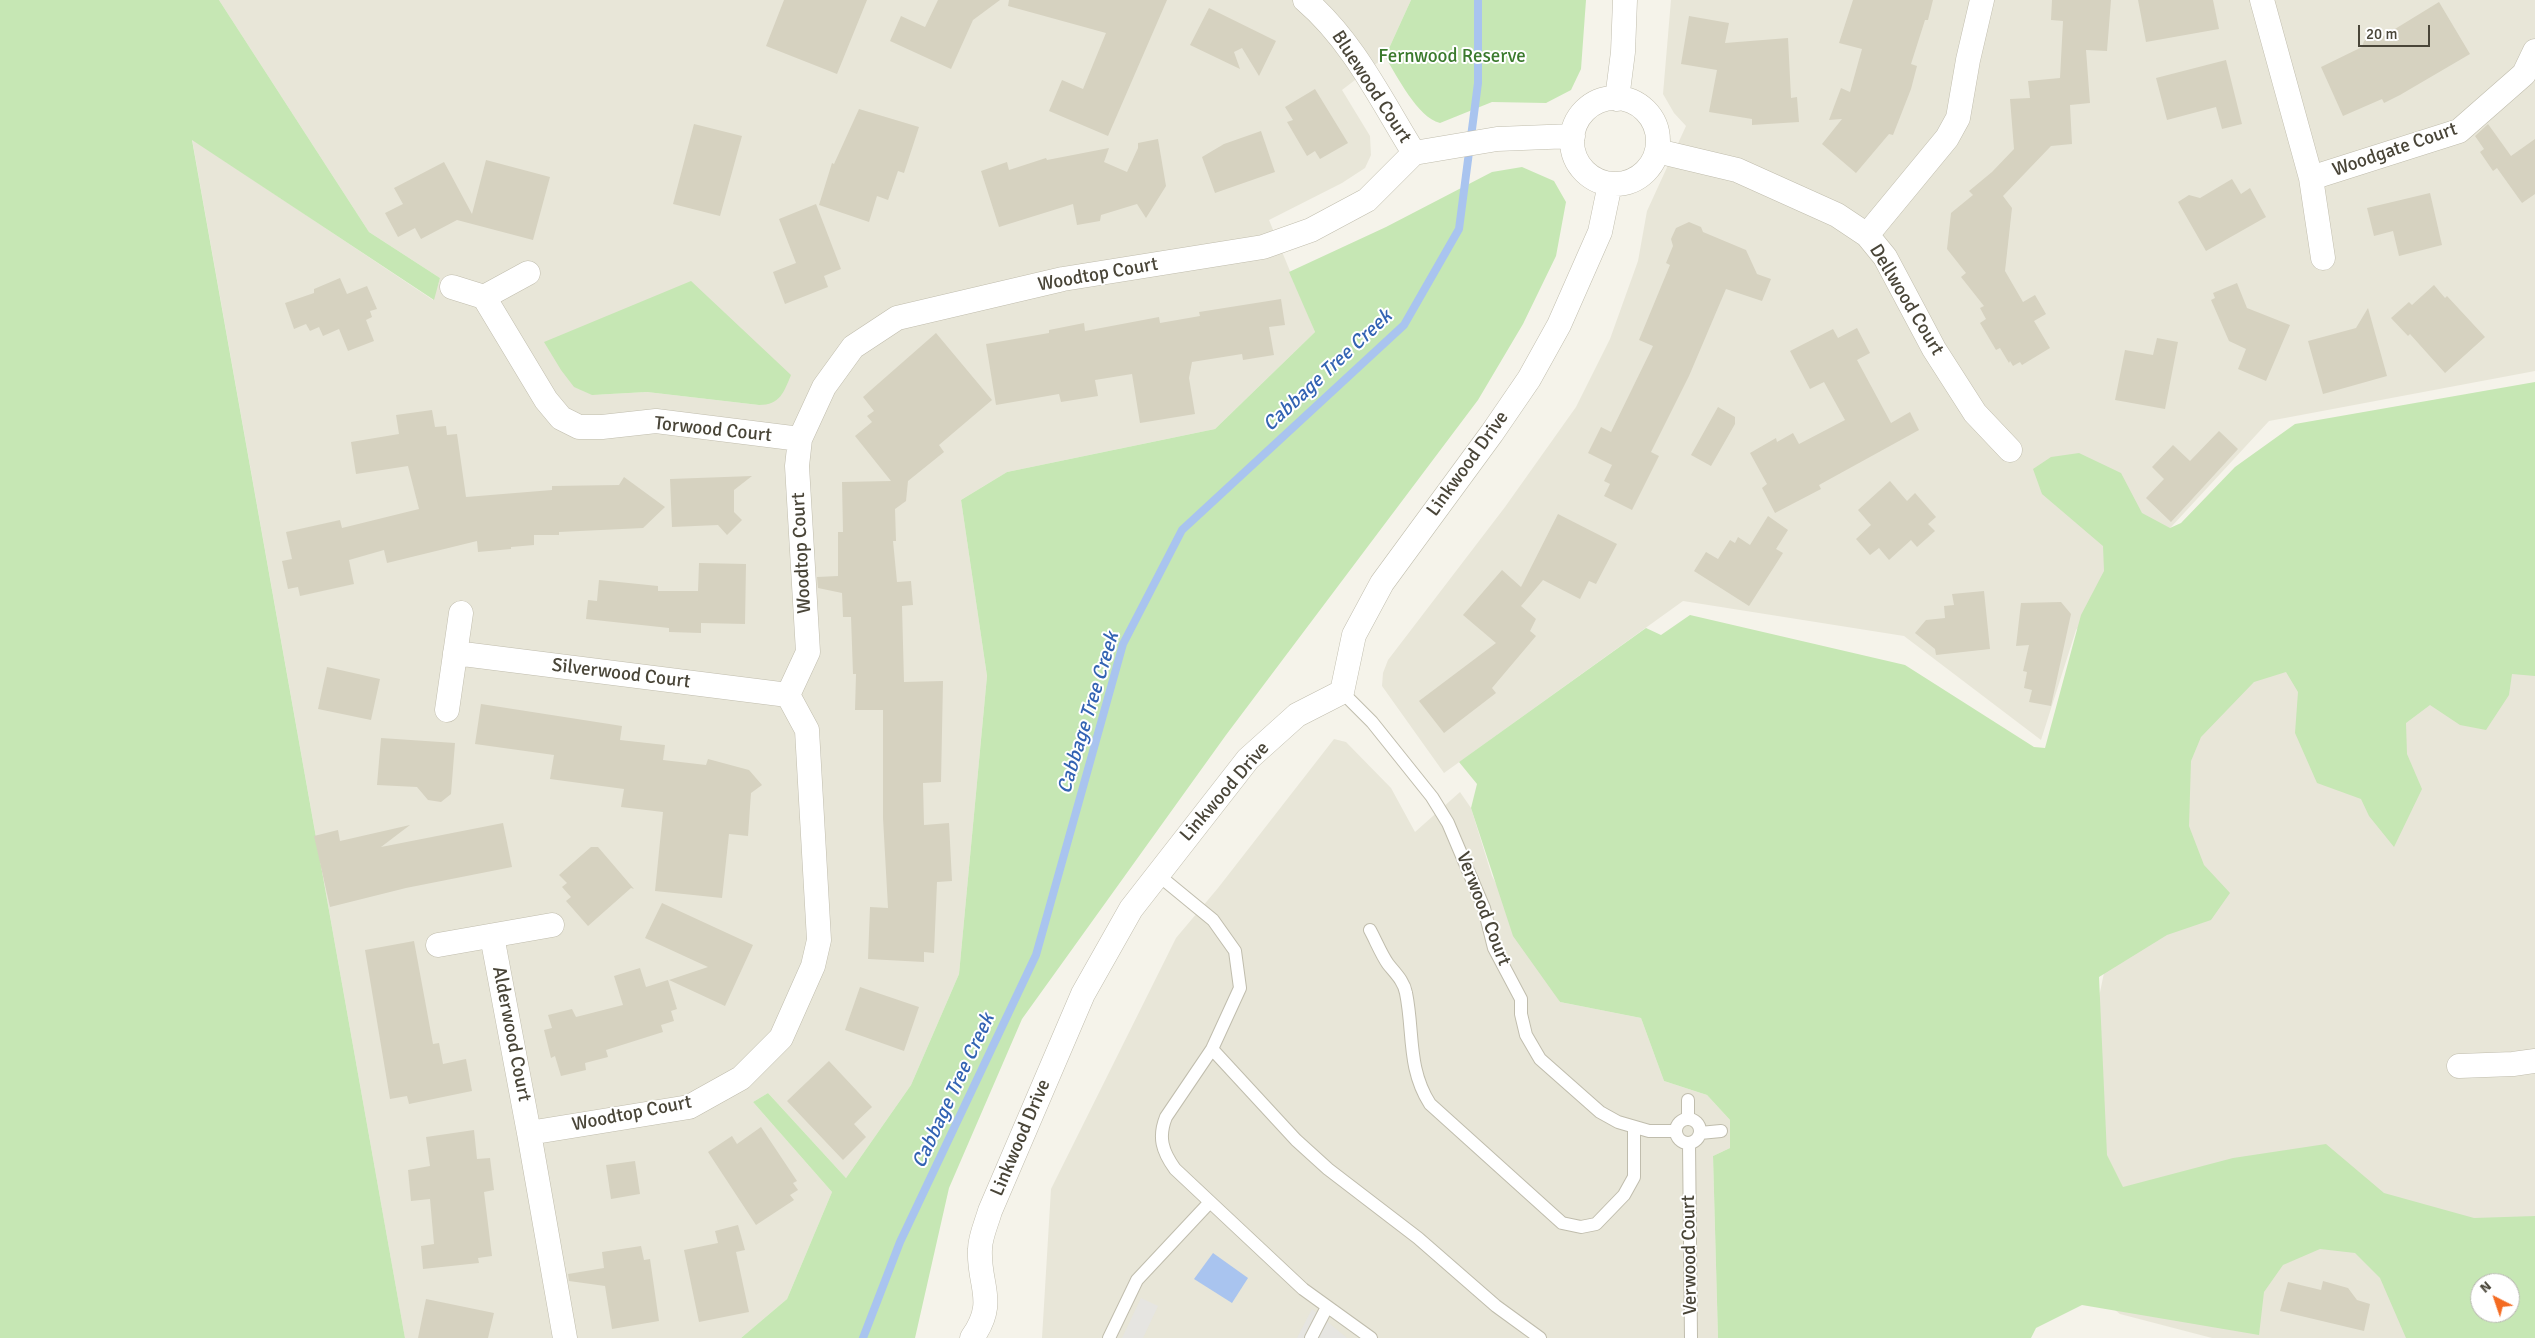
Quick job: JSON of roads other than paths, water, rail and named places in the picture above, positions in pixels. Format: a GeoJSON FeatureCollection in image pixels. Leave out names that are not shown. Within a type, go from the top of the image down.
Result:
{"type":"FeatureCollection","features":[{"type":"Feature","properties":{"kind":"street","name":"Bluewood Court"},"geometry":{"type":"LineString","coordinates":[[1306,0],[1323,15],[1346,44],[1414,153]]}},
{"type":"Feature","properties":{"kind":"street"},"geometry":{"type":"LineString","coordinates":[[1617,98],[1623,52],[1625,0]]}},
{"type":"Feature","properties":{"kind":"street"},"geometry":{"type":"LineString","coordinates":[[1867,235],[1947,138],[1958,118],[1968,60],[1982,0]]}},
{"type":"Feature","properties":{"kind":"street","name":"Woodgate Court"},"geometry":{"type":"LineString","coordinates":[[2262,0],[2311,178],[2323,258]]}},
{"type":"Feature","properties":{"kind":"street","name":"Woodgate Court"},"geometry":{"type":"LineString","coordinates":[[2311,178],[2459,131],[2524,74],[2535,51]]}},
{"type":"Feature","properties":{"kind":"street"},"geometry":{"type":"LineString","coordinates":[[1617,98],[1629,101],[1649,115],[1658,138],[1657,151],[1652,162],[1640,176],[1623,183],[1610,184],[1597,180],[1586,173],[1578,162],[1573,149],[1573,136],[1576,124],[1593,105],[1617,98]]}},
{"type":"Feature","properties":{"kind":"street"},"geometry":{"type":"LineString","coordinates":[[1414,153],[1497,139],[1573,136]]}},
{"type":"Feature","properties":{"kind":"street","name":"Dellwood Court"},"geometry":{"type":"LineString","coordinates":[[1657,151],[1738,170],[1837,215],[1867,235],[1885,257],[1934,348],[1975,413],[2010,450]]}},
{"type":"Feature","properties":{"kind":"street","name":"Woodtop Court"},"geometry":{"type":"LineString","coordinates":[[529,1133],[689,1107],[741,1078],[781,1038],[813,966],[818,940],[807,730],[788,694],[808,652],[797,466],[800,439],[824,387],[853,347],[897,318],[1063,279],[1263,247],[1311,230],[1367,200],[1414,153]]}},
{"type":"Feature","properties":{"kind":"street","name":"Linkwood Drive"},"geometry":{"type":"LineString","coordinates":[[972,1338],[978,1329],[987,1301],[980,1248],[990,1211],[1083,994],[1131,909],[1248,759],[1297,714],[1342,692],[1354,635],[1382,583],[1492,433],[1529,379],[1560,324],[1600,232],[1610,184]]}},
{"type":"Feature","properties":{"kind":"street"},"geometry":{"type":"LineString","coordinates":[[452,287],[484,297],[528,273]]}},
{"type":"Feature","properties":{"kind":"street","name":"Torwood Court"},"geometry":{"type":"LineString","coordinates":[[484,297],[546,400],[561,418],[579,427],[656,422],[800,439]]}},
{"type":"Feature","properties":{"kind":"street"},"geometry":{"type":"LineString","coordinates":[[447,710],[461,613]]}},
{"type":"Feature","properties":{"kind":"street","name":"Silverwood Court"},"geometry":{"type":"LineString","coordinates":[[455,653],[788,694]]}},
{"type":"Feature","properties":{"kind":"street"},"geometry":{"type":"LineString","coordinates":[[438,945],[552,925]]}},
{"type":"Feature","properties":{"kind":"street","name":"Alderwood Court"},"geometry":{"type":"LineString","coordinates":[[492,936],[529,1133]]}},
{"type":"Feature","properties":{"kind":"street"},"geometry":{"type":"LineString","coordinates":[[2459,1066],[2513,1064],[2535,1061]]}},
{"type":"Feature","properties":{"kind":"street"},"geometry":{"type":"LineString","coordinates":[[529,1133],[565,1338]]}},
{"type":"Feature","properties":{"kind":"lane","name":"Verwood Court"},"geometry":{"type":"LineString","coordinates":[[1342,692],[1378,730],[1432,796],[1448,823],[1484,908],[1494,948],[1521,998],[1521,1014],[1526,1035],[1540,1058],[1600,1112],[1634,1128],[1649,1131],[1676,1131]]}},
{"type":"Feature","properties":{"kind":"lane"},"geometry":{"type":"LineString","coordinates":[[1157,874],[1213,920],[1235,951],[1240,988],[1212,1049],[1166,1116],[1162,1128],[1161,1141],[1165,1154],[1174,1169],[1303,1289],[1371,1338]]}},
{"type":"Feature","properties":{"kind":"lane"},"geometry":{"type":"LineString","coordinates":[[1370,930],[1387,963],[1398,975],[1406,990],[1415,1068],[1420,1088],[1430,1104],[1562,1223],[1582,1227],[1596,1224],[1624,1195],[1634,1177],[1634,1128]]}},
{"type":"Feature","properties":{"kind":"lane"},"geometry":{"type":"LineString","coordinates":[[1212,1049],[1296,1140],[1328,1169],[1418,1238],[1496,1306],[1540,1338]]}},
{"type":"Feature","properties":{"kind":"lane"},"geometry":{"type":"LineString","coordinates":[[1688,1100],[1688,1119]]}},
{"type":"Feature","properties":{"kind":"lane"},"geometry":{"type":"LineString","coordinates":[[1688,1119],[1698,1125],[1700,1132],[1696,1139],[1689,1143],[1681,1141],[1676,1131],[1681,1121],[1688,1119]]}},
{"type":"Feature","properties":{"kind":"lane"},"geometry":{"type":"LineString","coordinates":[[1700,1132],[1721,1132]]}},
{"type":"Feature","properties":{"kind":"lane","name":"Verwood Court"},"geometry":{"type":"LineString","coordinates":[[1689,1143],[1691,1338]]}},
{"type":"Feature","properties":{"kind":"lane"},"geometry":{"type":"LineString","coordinates":[[1109,1338],[1137,1280],[1210,1202]]}},
{"type":"Feature","properties":{"kind":"lane"},"geometry":{"type":"LineString","coordinates":[[1311,1338],[1328,1307]]}},
{"type":"Feature","properties":{"kind":"water"},"geometry":{"type":"Polygon","coordinates":[[[1213,1253],[1248,1278],[1232,1303],[1194,1279],[1213,1253]]]}},
{"type":"Feature","properties":{"kind":"waterway","name":"Cabbage Tree Creek"},"geometry":{"type":"LineString","coordinates":[[863,1338],[900,1242],[1036,955],[1123,644],[1182,530],[1404,325],[1459,229],[1478,83],[1478,0]]}},
{"type":"Feature","properties":{"kind":"park label","name":"Fernwood Reserve"},"geometry":{"type":"Point","coordinates":[1452,57]}}]}
